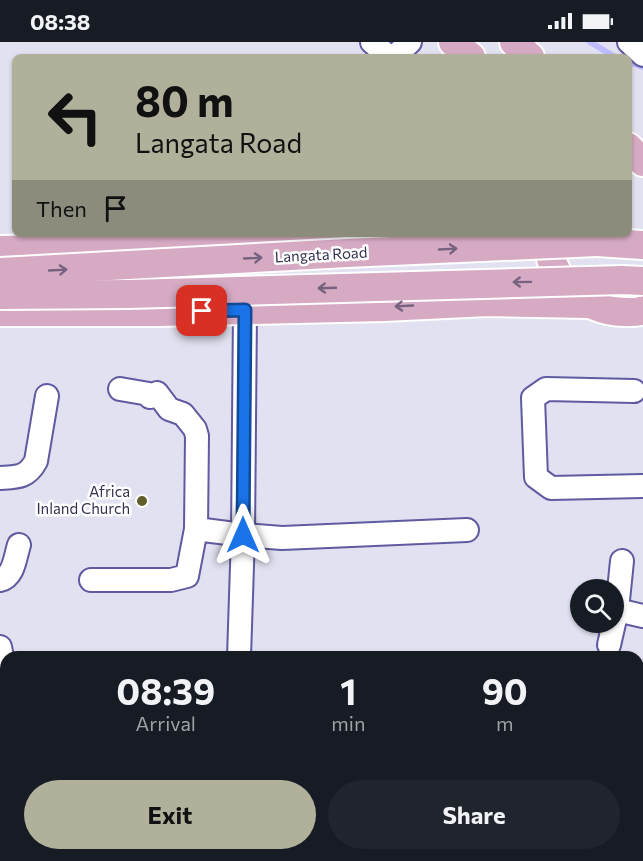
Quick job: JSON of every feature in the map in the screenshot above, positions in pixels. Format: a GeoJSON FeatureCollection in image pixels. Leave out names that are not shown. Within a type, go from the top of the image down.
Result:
{"type":"FeatureCollection","features":[{"type":"Feature","properties":{"kind":"main road"},"geometry":{"type":"LineString","coordinates":[[453,42],[467,54]]}},
{"type":"Feature","properties":{"kind":"main road"},"geometry":{"type":"LineString","coordinates":[[632,151],[643,162]]}},
{"type":"Feature","properties":{"kind":"main road","name":"Langata Road"},"geometry":{"type":"LineString","coordinates":[[0,250],[125,247],[248,237]]}},
{"type":"Feature","properties":{"kind":"main road"},"geometry":{"type":"LineString","coordinates":[[548,237],[552,261],[561,278],[566,286],[589,304]]}},
{"type":"Feature","properties":{"kind":"main road","name":"Langata Road"},"geometry":{"type":"LineString","coordinates":[[0,272],[359,252],[585,243],[643,245]]}},
{"type":"Feature","properties":{"kind":"main road"},"geometry":{"type":"LineString","coordinates":[[0,295],[129,294],[599,280],[643,281]]}},
{"type":"Feature","properties":{"kind":"main road"},"geometry":{"type":"LineString","coordinates":[[0,312],[245,310],[488,302],[589,304],[613,312],[641,314]]}},
{"type":"Feature","properties":{"kind":"street"},"geometry":{"type":"LineString","coordinates":[[372,42],[385,54]]}},
{"type":"Feature","properties":{"kind":"street"},"geometry":{"type":"LineString","coordinates":[[397,54],[410,42]]}},
{"type":"Feature","properties":{"kind":"street"},"geometry":{"type":"LineString","coordinates":[[629,42],[643,55]]}},
{"type":"Feature","properties":{"kind":"street"},"geometry":{"type":"LineString","coordinates":[[239,651],[243,535],[245,310]]}},
{"type":"Feature","properties":{"kind":"street"},"geometry":{"type":"LineString","coordinates":[[91,580],[171,580],[188,576],[196,529],[197,436],[195,429],[183,414],[169,409],[157,393],[150,397],[149,394],[120,389]]}},
{"type":"Feature","properties":{"kind":"street"},"geometry":{"type":"LineString","coordinates":[[634,391],[546,389],[533,398],[536,477],[551,488],[643,486]]}},
{"type":"Feature","properties":{"kind":"street"},"geometry":{"type":"LineString","coordinates":[[0,478],[25,474],[31,470],[36,461],[47,396]]}},
{"type":"Feature","properties":{"kind":"street"},"geometry":{"type":"LineString","coordinates":[[196,529],[282,538],[467,531]]}},
{"type":"Feature","properties":{"kind":"street"},"geometry":{"type":"LineString","coordinates":[[0,580],[4,580],[11,573],[18,545]]}},
{"type":"Feature","properties":{"kind":"street"},"geometry":{"type":"LineString","coordinates":[[620,579],[622,561]]}},
{"type":"Feature","properties":{"kind":"street"},"geometry":{"type":"LineString","coordinates":[[624,612],[643,616]]}},
{"type":"Feature","properties":{"kind":"street"},"geometry":{"type":"LineString","coordinates":[[609,645],[612,633]]}},
{"type":"Feature","properties":{"kind":"waterway"},"geometry":{"type":"LineString","coordinates":[[590,42],[610,54]]}},
{"type":"Feature","properties":{"kind":"waterway"},"geometry":{"type":"LineString","coordinates":[[632,63],[643,67]]}},
{"type":"Feature","properties":{"kind":"place","name":"Africa Inland Church"},"geometry":{"type":"Point","coordinates":[142,501]}},
{"type":"Feature","properties":{"kind":"route"},"geometry":{"type":"LineString","coordinates":[[202,311],[245,310],[243,535]]}}]}
